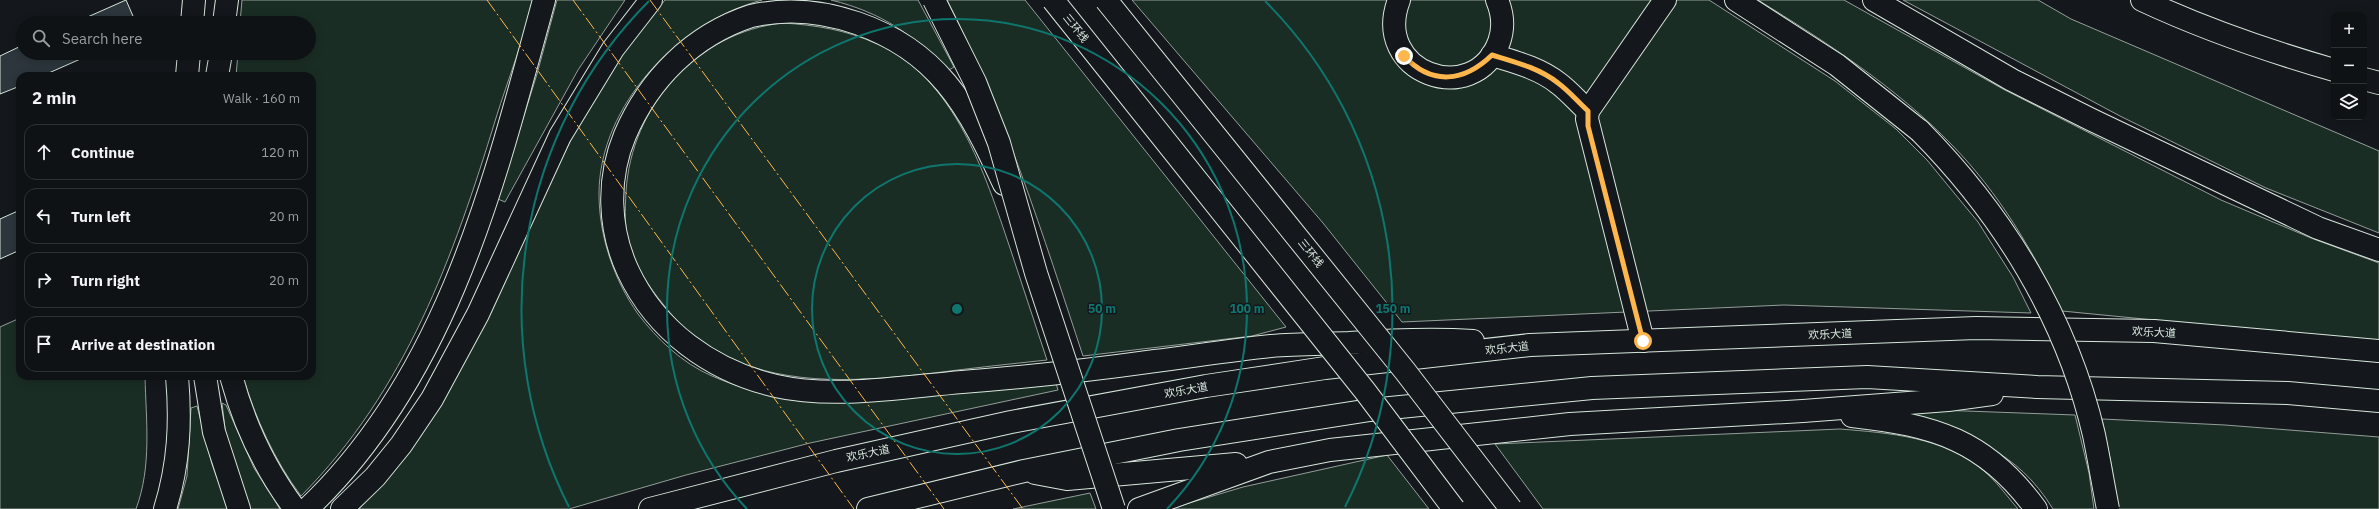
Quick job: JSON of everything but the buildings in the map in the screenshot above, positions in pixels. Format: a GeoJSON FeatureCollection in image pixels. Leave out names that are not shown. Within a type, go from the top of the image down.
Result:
{"type":"FeatureCollection","features":[{"type":"Feature","properties":{"kind":"main road"},"geometry":{"type":"LineString","coordinates":[[193,16],[194,0]]}},
{"type":"Feature","properties":{"kind":"main road"},"geometry":{"type":"LineString","coordinates":[[225,16],[227,0]]}},
{"type":"Feature","properties":{"kind":"main road"},"geometry":{"type":"LineString","coordinates":[[307,509],[346,468],[396,401],[427,346],[471,244],[496,173],[544,0]]}},
{"type":"Feature","properties":{"kind":"main road"},"geometry":{"type":"LineString","coordinates":[[342,509],[375,477],[401,445],[432,399],[478,314],[560,136],[613,49],[651,0]]}},
{"type":"Feature","properties":{"kind":"main road"},"geometry":{"type":"LineString","coordinates":[[934,0],[954,38],[989,116],[1008,170],[1018,211],[1114,509]]}},
{"type":"Feature","properties":{"kind":"main road","name":"三环线"},"geometry":{"type":"LineString","coordinates":[[1053,0],[1365,391],[1454,509]]}},
{"type":"Feature","properties":{"kind":"main road","name":"三环线"},"geometry":{"type":"LineString","coordinates":[[1106,0],[1400,365],[1511,509]]}},
{"type":"Feature","properties":{"kind":"main road"},"geometry":{"type":"LineString","coordinates":[[1399,0],[1393,22],[1398,46],[1413,65],[1423,71],[1440,77],[1458,76],[1481,66],[1492,55],[1501,36],[1502,24],[1497,0]]}},
{"type":"Feature","properties":{"kind":"main road"},"geometry":{"type":"LineString","coordinates":[[1643,341],[1588,126],[1588,111],[1665,0]]}},
{"type":"Feature","properties":{"kind":"main road"},"geometry":{"type":"LineString","coordinates":[[1736,0],[1837,65],[1920,131],[1944,156],[1996,219],[2020,255],[2042,295],[2063,339],[2079,384],[2094,434],[2108,509]]}},
{"type":"Feature","properties":{"kind":"main road"},"geometry":{"type":"LineString","coordinates":[[1874,0],[2012,80],[2086,117],[2318,228],[2379,250]]}},
{"type":"Feature","properties":{"kind":"main road"},"geometry":{"type":"LineString","coordinates":[[2142,0],[2194,24],[2285,56],[2331,69]]}},
{"type":"Feature","properties":{"kind":"main road"},"geometry":{"type":"LineString","coordinates":[[1018,211],[983,138],[945,82],[909,49],[871,27],[825,12],[804,8],[759,14],[718,29],[680,56],[657,80],[640,106],[622,143],[616,166],[612,203],[617,243],[635,286],[660,320],[688,346],[715,363],[775,386],[801,390],[833,391],[976,381],[1270,346],[1431,338],[1530,345]]}},
{"type":"Feature","properties":{"kind":"main road"},"geometry":{"type":"LineString","coordinates":[[1492,55],[1523,64],[1549,77],[1559,84],[1588,111]]}},
{"type":"Feature","properties":{"kind":"main road"},"geometry":{"type":"LineString","coordinates":[[187,72],[188,60]]}},
{"type":"Feature","properties":{"kind":"main road"},"geometry":{"type":"LineString","coordinates":[[219,72],[220,60]]}},
{"type":"Feature","properties":{"kind":"main road"},"geometry":{"type":"LineString","coordinates":[[2367,80],[2379,83]]}},
{"type":"Feature","properties":{"kind":"main road","name":"欢乐大道"},"geometry":{"type":"LineString","coordinates":[[650,509],[836,460],[1011,422],[1206,386],[1325,368],[1530,345],[1976,328],[2154,331],[2379,351]]}},
{"type":"Feature","properties":{"kind":"main road"},"geometry":{"type":"LineString","coordinates":[[868,509],[1024,471],[1179,440],[1370,410],[1592,388],[1867,377],[2037,387],[2288,393],[2379,401]]}},
{"type":"Feature","properties":{"kind":"main road"},"geometry":{"type":"LineString","coordinates":[[165,509],[176,469],[179,442],[177,380]]}},
{"type":"Feature","properties":{"kind":"main road"},"geometry":{"type":"LineString","coordinates":[[206,380],[214,432],[239,509]]}},
{"type":"Feature","properties":{"kind":"main road"},"geometry":{"type":"LineString","coordinates":[[232,380],[238,401],[264,462],[295,509]]}},
{"type":"Feature","properties":{"kind":"main road"},"geometry":{"type":"LineString","coordinates":[[1024,471],[1067,479],[1269,462],[1330,450],[1570,424],[1803,411],[1948,400],[2037,387]]}},
{"type":"Feature","properties":{"kind":"main road"},"geometry":{"type":"LineString","coordinates":[[1803,411],[1867,418],[1913,426],[1968,445],[1994,462],[2036,509]]}},
{"type":"Feature","properties":{"kind":"main road"},"geometry":{"type":"LineString","coordinates":[[1139,509],[1269,462]]}},
{"type":"Feature","properties":{"kind":"green space"},"geometry":{"type":"Polygon","coordinates":[[[242,0],[533,0],[521,45],[480,170],[443,271],[422,320],[398,367],[370,412],[338,455],[301,496],[274,454],[253,408],[244,380],[316,380],[316,72],[236,72],[237,60],[316,60],[316,16],[241,16],[242,0]]]}},
{"type":"Feature","properties":{"kind":"green space"},"geometry":{"type":"Polygon","coordinates":[[[557,0],[625,0],[578,70],[505,202],[498,199],[537,74],[557,0]]]}},
{"type":"Feature","properties":{"kind":"green space"},"geometry":{"type":"Polygon","coordinates":[[[665,0],[762,0],[731,11],[702,27],[674,48],[649,72],[629,99],[613,129],[603,161],[599,194],[600,210],[605,241],[615,272],[629,301],[638,314],[671,350],[701,371],[712,376],[737,386],[789,400],[877,400],[954,393],[1055,380],[1058,390],[810,443],[686,475],[569,509],[356,509],[555,172],[594,93],[626,47],[665,0]]]}},
{"type":"Feature","properties":{"kind":"green space"},"geometry":{"type":"Polygon","coordinates":[[[831,0],[918,0],[954,67],[949,70],[909,35],[881,18],[866,11],[831,0]]]}},
{"type":"Feature","properties":{"kind":"green space"},"geometry":{"type":"Polygon","coordinates":[[[947,0],[1025,0],[1286,327],[1252,336],[1083,356],[1022,175],[987,87],[947,0]]]}},
{"type":"Feature","properties":{"kind":"green space"},"geometry":{"type":"Polygon","coordinates":[[[1132,0],[1709,0],[1835,81],[1896,129],[1927,160],[1978,222],[2013,277],[2031,313],[1784,305],[1402,322],[1323,223],[1132,0]]]}},
{"type":"Feature","properties":{"kind":"green space"},"geometry":{"type":"Polygon","coordinates":[[[1758,0],[1844,0],[2003,89],[2221,200],[2311,238],[2379,263],[2379,342],[2062,311],[2039,266],[2014,224],[1985,183],[1952,145],[1908,104],[1860,66],[1758,0]]]}},
{"type":"Feature","properties":{"kind":"green space"},"geometry":{"type":"Polygon","coordinates":[[[1903,0],[2038,0],[2071,19],[2379,151],[2379,233],[2266,188],[2120,116],[1903,0]]]}},
{"type":"Feature","properties":{"kind":"green space"},"geometry":{"type":"Polygon","coordinates":[[[783,23],[831,29],[854,35],[877,44],[904,59],[927,80],[947,104],[963,131],[990,190],[1047,360],[881,378],[828,379],[776,373],[750,367],[725,357],[707,347],[683,327],[658,297],[648,284],[636,262],[628,240],[626,226],[626,192],[631,160],[641,131],[655,103],[674,79],[697,58],[723,41],[752,29],[783,23]]]}},
{"type":"Feature","properties":{"kind":"green space"},"geometry":{"type":"Polygon","coordinates":[[[16,320],[16,380],[145,380],[147,427],[146,460],[141,493],[136,509],[0,509],[0,327],[16,320]]]}},
{"type":"Feature","properties":{"kind":"green space"},"geometry":{"type":"Polygon","coordinates":[[[222,403],[226,405],[254,468],[280,509],[250,509],[227,446],[222,403]]]}},
{"type":"Feature","properties":{"kind":"green space"},"geometry":{"type":"Polygon","coordinates":[[[197,406],[212,464],[228,509],[178,509],[187,476],[191,408],[197,406]]]}},
{"type":"Feature","properties":{"kind":"green space"},"geometry":{"type":"Polygon","coordinates":[[[1911,409],[2075,415],[2089,473],[2094,509],[2053,509],[2039,489],[2023,472],[2007,459],[1971,438],[1907,414],[1911,409]]]}},
{"type":"Feature","properties":{"kind":"green space"},"geometry":{"type":"Polygon","coordinates":[[[2102,419],[2225,425],[2379,437],[2379,509],[2117,509],[2112,468],[2102,419]]]}},
{"type":"Feature","properties":{"kind":"green space"},"geometry":{"type":"Polygon","coordinates":[[[1840,429],[1897,435],[1951,450],[1988,474],[2018,509],[1543,509],[1495,444],[1840,429]]]}},
{"type":"Feature","properties":{"kind":"green space"},"geometry":{"type":"Polygon","coordinates":[[[1387,455],[1429,509],[1169,509],[1243,487],[1387,455]]]}},
{"type":"Feature","properties":{"kind":"green space"},"geometry":{"type":"Polygon","coordinates":[[[1090,493],[1096,509],[1013,509],[1090,493]]]}},
{"type":"Feature","properties":{"kind":"power"},"geometry":{"type":"LineString","coordinates":[[487,0],[854,509]]}},
{"type":"Feature","properties":{"kind":"power"},"geometry":{"type":"LineString","coordinates":[[573,0],[944,509]]}},
{"type":"Feature","properties":{"kind":"power"},"geometry":{"type":"LineString","coordinates":[[650,0],[1023,509]]}},
{"type":"Feature","properties":{"kind":"route"},"geometry":{"type":"LineString","coordinates":[[1404,56],[1413,65],[1423,71],[1434,76],[1446,78],[1470,73],[1481,66],[1492,55],[1523,64],[1549,77],[1559,84],[1588,111],[1588,126],[1643,341]]}}]}
